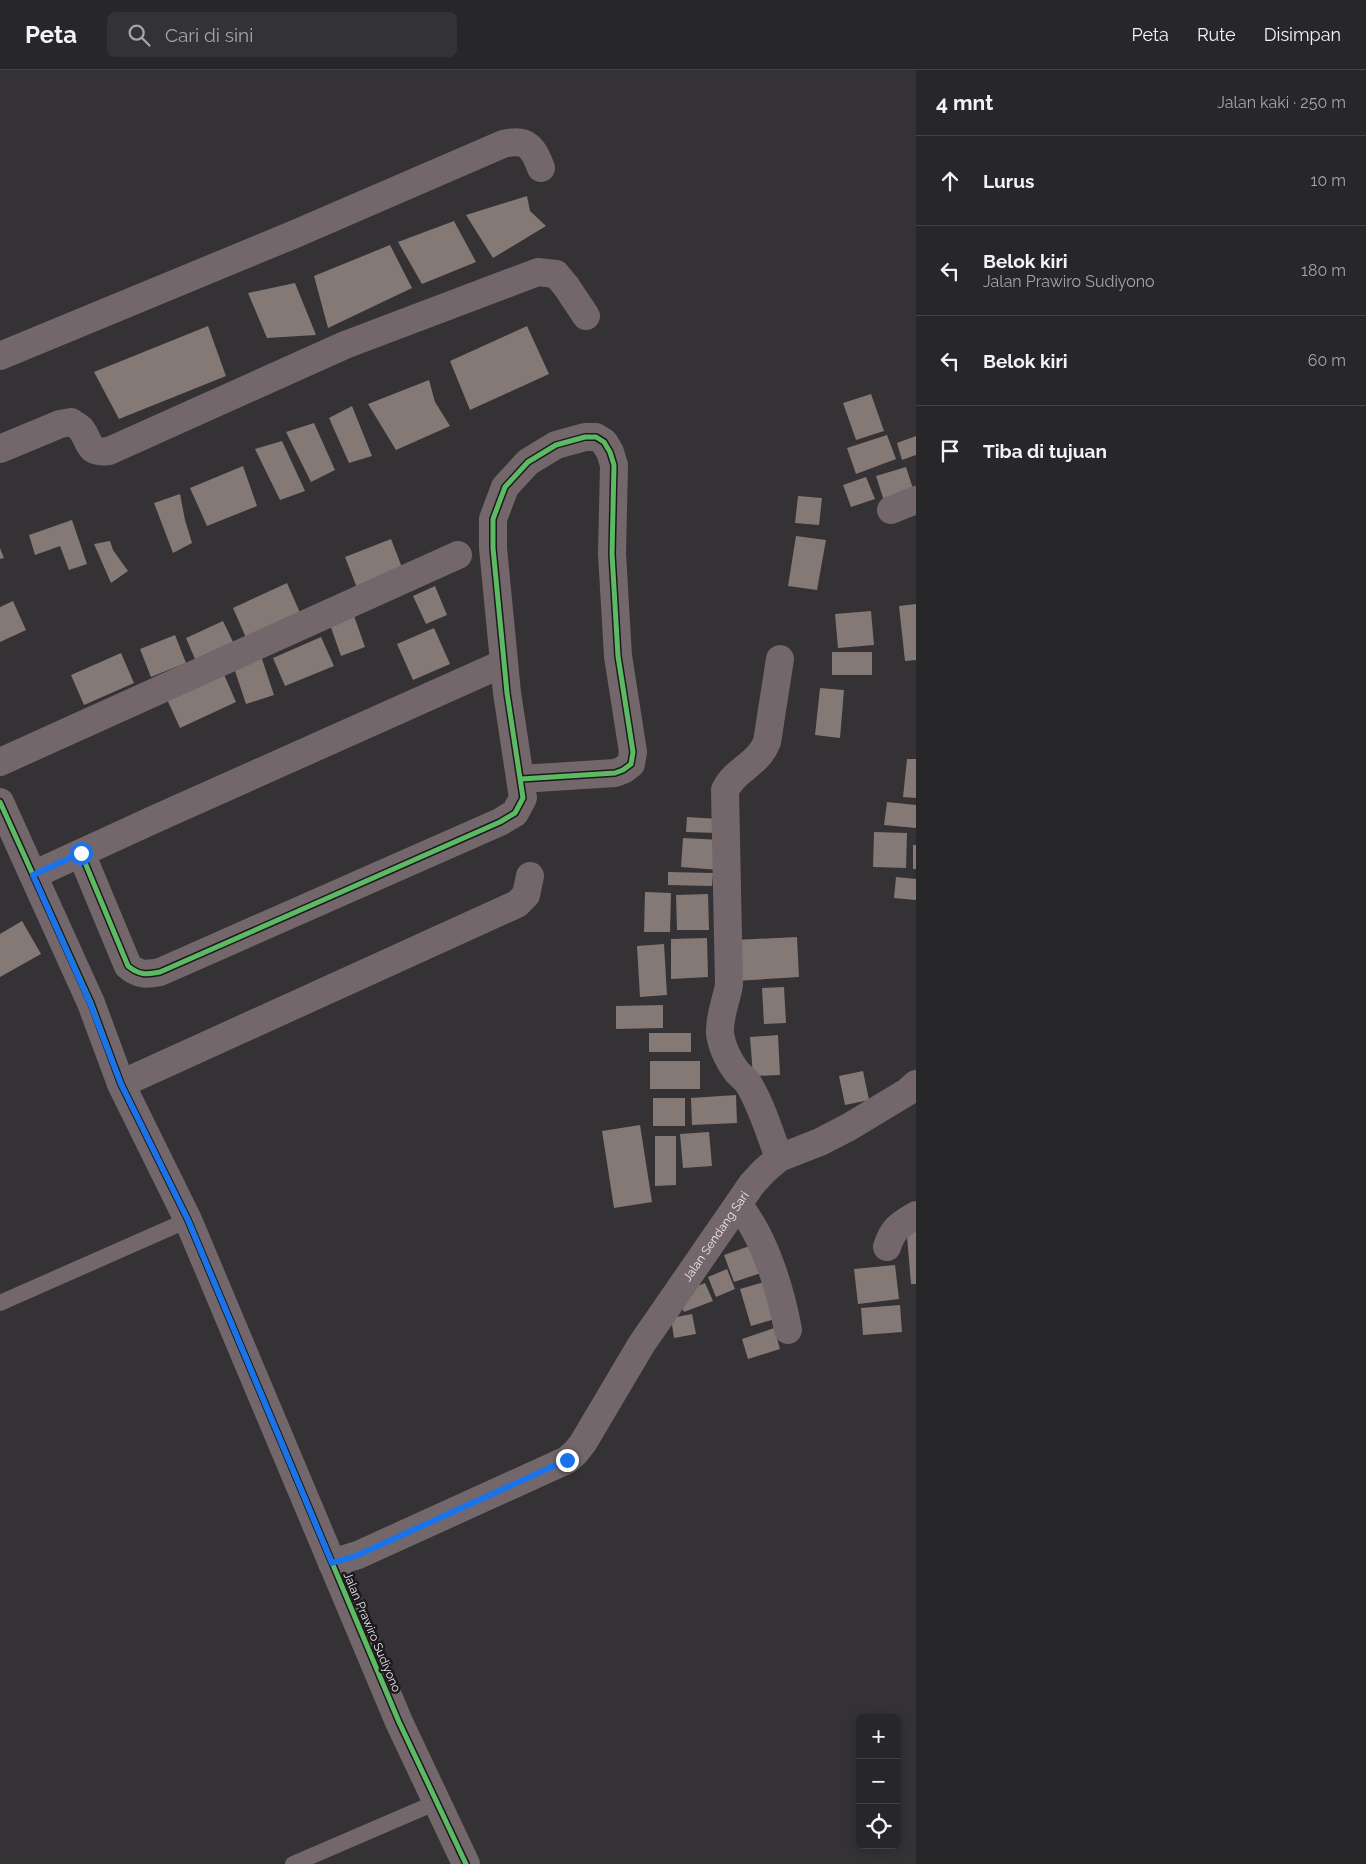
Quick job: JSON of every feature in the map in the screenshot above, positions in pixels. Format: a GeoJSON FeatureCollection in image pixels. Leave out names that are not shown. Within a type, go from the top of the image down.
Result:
{"type":"FeatureCollection","features":[{"type":"Feature","properties":{"kind":"street"},"geometry":{"type":"LineString","coordinates":[[0,356],[295,234],[503,144],[521,142],[529,146],[536,154],[541,168]]}},
{"type":"Feature","properties":{"kind":"street"},"geometry":{"type":"LineString","coordinates":[[0,449],[60,424],[70,422],[80,428],[91,448],[98,452],[110,451],[345,346],[538,272],[556,274],[586,316]]}},
{"type":"Feature","properties":{"kind":"street"},"geometry":{"type":"LineString","coordinates":[[81,853],[128,966],[137,973],[146,975],[168,968],[500,822],[515,813],[523,798],[507,692],[493,548],[492,519],[505,487],[528,462],[556,445],[585,437],[596,437],[604,442],[610,452],[614,465],[612,554],[618,656],[633,752],[631,764],[615,773],[521,779]]}},
{"type":"Feature","properties":{"kind":"street"},"geometry":{"type":"LineString","coordinates":[[891,510],[916,500]]}},
{"type":"Feature","properties":{"kind":"street"},"geometry":{"type":"LineString","coordinates":[[0,762],[458,556]]}},
{"type":"Feature","properties":{"kind":"street"},"geometry":{"type":"LineString","coordinates":[[779,1158],[757,1100],[747,1081],[727,1056],[720,1036],[720,1017],[729,985],[725,790],[729,782],[763,752],[767,742],[780,659]]}},
{"type":"Feature","properties":{"kind":"street"},"geometry":{"type":"LineString","coordinates":[[33,875],[504,664]]}},
{"type":"Feature","properties":{"kind":"street","name":"Jalan Prawiro Sudiyono"},"geometry":{"type":"LineString","coordinates":[[0,802],[90,1003],[121,1084],[188,1220],[399,1722],[466,1864]]}},
{"type":"Feature","properties":{"kind":"street"},"geometry":{"type":"LineString","coordinates":[[121,1084],[517,904],[526,895],[530,876]]}},
{"type":"Feature","properties":{"kind":"street","name":"Jalan Sendang Sari"},"geometry":{"type":"LineString","coordinates":[[332,1563],[358,1555],[567,1460],[576,1452],[641,1345],[752,1184],[764,1170],[779,1158],[835,1135],[907,1092],[916,1084]]}},
{"type":"Feature","properties":{"kind":"street"},"geometry":{"type":"LineString","coordinates":[[738,1205],[747,1215],[761,1241],[784,1306],[788,1330]]}},
{"type":"Feature","properties":{"kind":"street"},"geometry":{"type":"LineString","coordinates":[[887,1247],[891,1235],[897,1228],[916,1215]]}},
{"type":"Feature","properties":{"kind":"lane"},"geometry":{"type":"LineString","coordinates":[[0,1303],[188,1220]]}},
{"type":"Feature","properties":{"kind":"lane"},"geometry":{"type":"LineString","coordinates":[[294,1864],[436,1802]]}},
{"type":"Feature","properties":{"kind":"building"},"geometry":{"type":"Polygon","coordinates":[[[527,196],[530,211],[546,226],[493,258],[466,215],[527,196]]]}},
{"type":"Feature","properties":{"kind":"building"},"geometry":{"type":"Polygon","coordinates":[[[454,221],[476,262],[422,284],[398,242],[454,221]]]}},
{"type":"Feature","properties":{"kind":"building"},"geometry":{"type":"Polygon","coordinates":[[[390,245],[412,288],[328,328],[314,276],[390,245]]]}},
{"type":"Feature","properties":{"kind":"building"},"geometry":{"type":"Polygon","coordinates":[[[295,283],[316,335],[267,338],[248,293],[295,283]]]}},
{"type":"Feature","properties":{"kind":"building"},"geometry":{"type":"Polygon","coordinates":[[[208,326],[226,376],[119,419],[94,372],[208,326]]]}},
{"type":"Feature","properties":{"kind":"building"},"geometry":{"type":"Polygon","coordinates":[[[527,326],[549,374],[470,410],[450,361],[527,326]]]}},
{"type":"Feature","properties":{"kind":"building"},"geometry":{"type":"Polygon","coordinates":[[[429,380],[435,402],[450,426],[396,450],[368,404],[429,380]]]}},
{"type":"Feature","properties":{"kind":"building"},"geometry":{"type":"Polygon","coordinates":[[[871,394],[884,431],[856,440],[843,403],[871,394]]]}},
{"type":"Feature","properties":{"kind":"building"},"geometry":{"type":"Polygon","coordinates":[[[352,406],[372,456],[349,463],[329,418],[352,406]]]}},
{"type":"Feature","properties":{"kind":"building"},"geometry":{"type":"Polygon","coordinates":[[[314,423],[335,470],[311,482],[286,432],[314,423]]]}},
{"type":"Feature","properties":{"kind":"building"},"geometry":{"type":"Polygon","coordinates":[[[887,435],[896,459],[856,474],[847,448],[887,435]]]}},
{"type":"Feature","properties":{"kind":"building"},"geometry":{"type":"Polygon","coordinates":[[[916,436],[916,455],[902,460],[897,443],[916,436]]]}},
{"type":"Feature","properties":{"kind":"building"},"geometry":{"type":"Polygon","coordinates":[[[282,441],[305,491],[280,500],[255,449],[282,441]]]}},
{"type":"Feature","properties":{"kind":"building"},"geometry":{"type":"Polygon","coordinates":[[[243,466],[257,506],[207,526],[190,488],[243,466]]]}},
{"type":"Feature","properties":{"kind":"building"},"geometry":{"type":"Polygon","coordinates":[[[906,467],[916,498],[886,507],[876,476],[906,467]]]}},
{"type":"Feature","properties":{"kind":"building"},"geometry":{"type":"Polygon","coordinates":[[[866,477],[875,499],[851,507],[843,485],[866,477]]]}},
{"type":"Feature","properties":{"kind":"building"},"geometry":{"type":"Polygon","coordinates":[[[180,494],[192,543],[173,553],[154,503],[180,494]]]}},
{"type":"Feature","properties":{"kind":"building"},"geometry":{"type":"Polygon","coordinates":[[[798,496],[822,498],[819,525],[795,523],[798,496]]]}},
{"type":"Feature","properties":{"kind":"building"},"geometry":{"type":"Polygon","coordinates":[[[72,520],[87,564],[69,570],[60,546],[35,555],[29,535],[72,520]]]}},
{"type":"Feature","properties":{"kind":"building"},"geometry":{"type":"Polygon","coordinates":[[[796,536],[826,540],[817,590],[788,586],[796,536]]]}},
{"type":"Feature","properties":{"kind":"building"},"geometry":{"type":"Polygon","coordinates":[[[391,539],[403,570],[357,588],[345,557],[391,539]]]}},
{"type":"Feature","properties":{"kind":"building"},"geometry":{"type":"Polygon","coordinates":[[[110,541],[113,550],[128,571],[111,583],[94,544],[110,541]]]}},
{"type":"Feature","properties":{"kind":"building"},"geometry":{"type":"Polygon","coordinates":[[[0,548],[4,558],[0,559],[0,548]]]}},
{"type":"Feature","properties":{"kind":"building"},"geometry":{"type":"Polygon","coordinates":[[[287,583],[301,615],[247,640],[233,608],[287,583]]]}},
{"type":"Feature","properties":{"kind":"building"},"geometry":{"type":"Polygon","coordinates":[[[435,586],[447,615],[426,624],[413,596],[435,586]]]}},
{"type":"Feature","properties":{"kind":"building"},"geometry":{"type":"Polygon","coordinates":[[[13,601],[26,630],[0,642],[0,607],[13,601]]]}},
{"type":"Feature","properties":{"kind":"building"},"geometry":{"type":"Polygon","coordinates":[[[916,604],[916,660],[905,661],[899,606],[916,604]]]}},
{"type":"Feature","properties":{"kind":"building"},"geometry":{"type":"Polygon","coordinates":[[[352,610],[365,647],[341,656],[328,619],[352,610]]]}},
{"type":"Feature","properties":{"kind":"building"},"geometry":{"type":"Polygon","coordinates":[[[871,611],[874,645],[838,648],[835,614],[871,611]]]}},
{"type":"Feature","properties":{"kind":"building"},"geometry":{"type":"Polygon","coordinates":[[[223,621],[233,642],[195,659],[186,638],[223,621]]]}},
{"type":"Feature","properties":{"kind":"building"},"geometry":{"type":"Polygon","coordinates":[[[434,628],[450,664],[413,680],[397,644],[434,628]]]}},
{"type":"Feature","properties":{"kind":"building"},"geometry":{"type":"Polygon","coordinates":[[[175,635],[186,663],[151,677],[140,649],[175,635]]]}},
{"type":"Feature","properties":{"kind":"building"},"geometry":{"type":"Polygon","coordinates":[[[321,637],[334,666],[285,686],[273,658],[321,637]]]}},
{"type":"Feature","properties":{"kind":"building"},"geometry":{"type":"Polygon","coordinates":[[[832,652],[872,652],[872,675],[832,675],[832,652]]]}},
{"type":"Feature","properties":{"kind":"building"},"geometry":{"type":"Polygon","coordinates":[[[121,653],[134,683],[84,705],[71,675],[121,653]]]}},
{"type":"Feature","properties":{"kind":"building"},"geometry":{"type":"Polygon","coordinates":[[[261,656],[274,695],[246,704],[233,665],[261,656]]]}},
{"type":"Feature","properties":{"kind":"building"},"geometry":{"type":"Polygon","coordinates":[[[222,670],[236,702],[180,728],[165,695],[222,670]]]}},
{"type":"Feature","properties":{"kind":"building"},"geometry":{"type":"Polygon","coordinates":[[[820,688],[844,690],[840,738],[815,735],[820,688]]]}},
{"type":"Feature","properties":{"kind":"building"},"geometry":{"type":"Polygon","coordinates":[[[907,759],[916,759],[916,798],[903,797],[907,759]]]}},
{"type":"Feature","properties":{"kind":"building"},"geometry":{"type":"Polygon","coordinates":[[[887,802],[916,805],[916,828],[884,825],[887,802]]]}},
{"type":"Feature","properties":{"kind":"building"},"geometry":{"type":"Polygon","coordinates":[[[687,817],[719,819],[718,833],[686,832],[687,817]]]}},
{"type":"Feature","properties":{"kind":"building"},"geometry":{"type":"Polygon","coordinates":[[[874,832],[907,833],[906,868],[873,867],[874,832]]]}},
{"type":"Feature","properties":{"kind":"building"},"geometry":{"type":"Polygon","coordinates":[[[683,838],[721,840],[719,870],[681,867],[683,838]]]}},
{"type":"Feature","properties":{"kind":"building"},"geometry":{"type":"Polygon","coordinates":[[[913,845],[916,845],[916,869],[913,869],[913,845]]]}},
{"type":"Feature","properties":{"kind":"building"},"geometry":{"type":"Polygon","coordinates":[[[668,872],[713,873],[712,886],[668,885],[668,872]]]}},
{"type":"Feature","properties":{"kind":"building"},"geometry":{"type":"Polygon","coordinates":[[[896,877],[916,879],[916,900],[894,898],[896,877]]]}},
{"type":"Feature","properties":{"kind":"building"},"geometry":{"type":"Polygon","coordinates":[[[645,892],[671,893],[670,932],[644,932],[645,892]]]}},
{"type":"Feature","properties":{"kind":"building"},"geometry":{"type":"Polygon","coordinates":[[[708,894],[709,930],[677,930],[676,895],[708,894]]]}},
{"type":"Feature","properties":{"kind":"building"},"geometry":{"type":"Polygon","coordinates":[[[22,921],[41,954],[0,977],[0,934],[22,921]]]}},
{"type":"Feature","properties":{"kind":"building"},"geometry":{"type":"Polygon","coordinates":[[[797,937],[799,977],[736,981],[734,940],[797,937]]]}},
{"type":"Feature","properties":{"kind":"building"},"geometry":{"type":"Polygon","coordinates":[[[707,938],[708,977],[671,979],[671,939],[707,938]]]}},
{"type":"Feature","properties":{"kind":"building"},"geometry":{"type":"Polygon","coordinates":[[[664,944],[667,995],[640,997],[637,946],[664,944]]]}},
{"type":"Feature","properties":{"kind":"building"},"geometry":{"type":"Polygon","coordinates":[[[784,987],[786,1023],[764,1024],[762,988],[784,987]]]}},
{"type":"Feature","properties":{"kind":"building"},"geometry":{"type":"Polygon","coordinates":[[[663,1005],[663,1028],[616,1029],[616,1006],[663,1005]]]}},
{"type":"Feature","properties":{"kind":"building"},"geometry":{"type":"Polygon","coordinates":[[[649,1033],[691,1033],[691,1052],[649,1052],[649,1033]]]}},
{"type":"Feature","properties":{"kind":"building"},"geometry":{"type":"Polygon","coordinates":[[[778,1035],[780,1075],[753,1076],[750,1037],[778,1035]]]}},
{"type":"Feature","properties":{"kind":"building"},"geometry":{"type":"Polygon","coordinates":[[[650,1061],[700,1061],[700,1089],[650,1089],[650,1061]]]}},
{"type":"Feature","properties":{"kind":"building"},"geometry":{"type":"Polygon","coordinates":[[[863,1071],[869,1100],[845,1105],[839,1076],[863,1071]]]}},
{"type":"Feature","properties":{"kind":"building"},"geometry":{"type":"Polygon","coordinates":[[[736,1095],[737,1123],[692,1125],[691,1098],[736,1095]]]}},
{"type":"Feature","properties":{"kind":"building"},"geometry":{"type":"Polygon","coordinates":[[[653,1098],[685,1098],[685,1126],[653,1126],[653,1098]]]}},
{"type":"Feature","properties":{"kind":"building"},"geometry":{"type":"Polygon","coordinates":[[[640,1125],[652,1202],[614,1208],[602,1131],[640,1125]]]}},
{"type":"Feature","properties":{"kind":"building"},"geometry":{"type":"Polygon","coordinates":[[[709,1132],[712,1166],[683,1168],[680,1134],[709,1132]]]}},
{"type":"Feature","properties":{"kind":"building"},"geometry":{"type":"Polygon","coordinates":[[[655,1136],[676,1136],[676,1185],[655,1186],[655,1136]]]}},
{"type":"Feature","properties":{"kind":"building"},"geometry":{"type":"Polygon","coordinates":[[[916,1223],[916,1284],[911,1284],[906,1224],[916,1223]]]}},
{"type":"Feature","properties":{"kind":"building"},"geometry":{"type":"Polygon","coordinates":[[[758,1243],[767,1271],[734,1282],[724,1255],[758,1243]]]}},
{"type":"Feature","properties":{"kind":"building"},"geometry":{"type":"Polygon","coordinates":[[[895,1265],[899,1299],[858,1304],[854,1269],[895,1265]]]}},
{"type":"Feature","properties":{"kind":"building"},"geometry":{"type":"Polygon","coordinates":[[[727,1269],[735,1289],[716,1297],[708,1277],[727,1269]]]}},
{"type":"Feature","properties":{"kind":"building"},"geometry":{"type":"Polygon","coordinates":[[[764,1282],[775,1319],[751,1326],[740,1289],[764,1282]]]}},
{"type":"Feature","properties":{"kind":"building"},"geometry":{"type":"Polygon","coordinates":[[[705,1283],[713,1301],[684,1312],[677,1295],[705,1283]]]}},
{"type":"Feature","properties":{"kind":"building"},"geometry":{"type":"Polygon","coordinates":[[[900,1305],[902,1332],[863,1335],[861,1308],[900,1305]]]}},
{"type":"Feature","properties":{"kind":"building"},"geometry":{"type":"Polygon","coordinates":[[[692,1314],[696,1334],[674,1338],[671,1318],[692,1314]]]}},
{"type":"Feature","properties":{"kind":"building"},"geometry":{"type":"Polygon","coordinates":[[[774,1328],[780,1349],[748,1359],[742,1339],[774,1328]]]}},
{"type":"Feature","properties":{"kind":"cycle path"},"geometry":{"type":"LineString","coordinates":[[81,853],[128,966],[139,973],[151,974],[160,972],[500,822],[515,813],[523,798],[507,693],[493,548],[493,519],[505,487],[528,462],[556,445],[585,437],[596,437],[604,442],[610,452],[614,465],[612,554],[618,656],[633,752],[631,764],[615,773],[521,779]]}},
{"type":"Feature","properties":{"kind":"cycle path"},"geometry":{"type":"LineString","coordinates":[[0,802],[91,1003],[121,1084],[188,1220],[399,1722],[466,1864]]}},
{"type":"Feature","properties":{"kind":"route"},"geometry":{"type":"LineString","coordinates":[[81,853],[33,875],[90,1003],[121,1084],[188,1220],[332,1563],[358,1555],[567,1460]]}}]}
